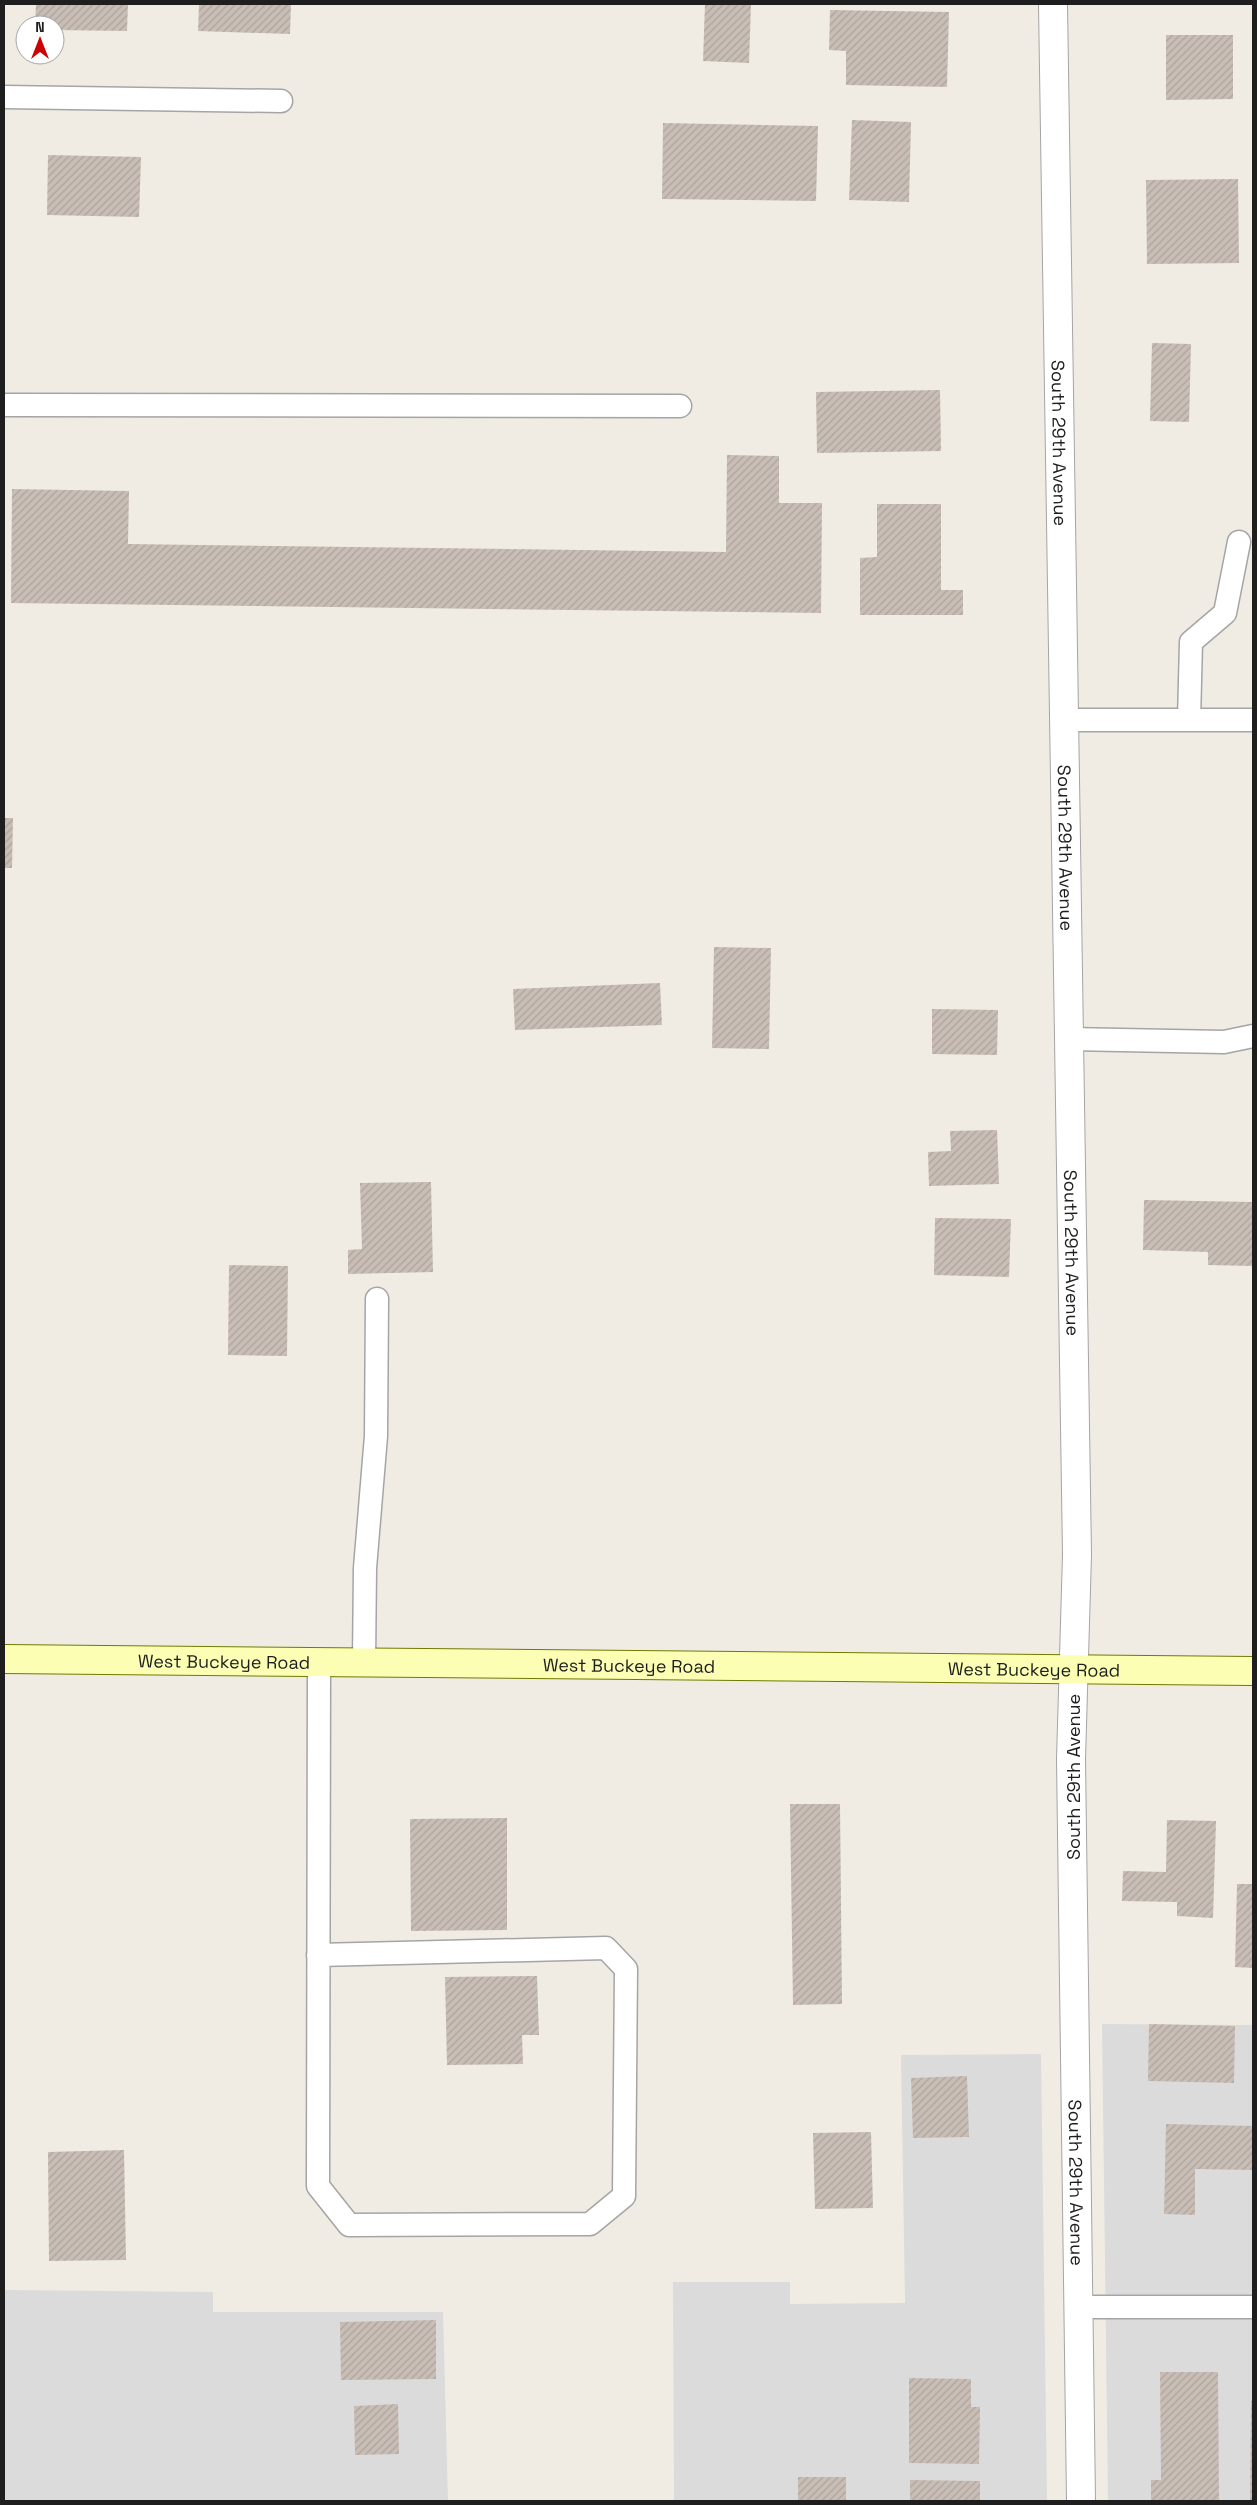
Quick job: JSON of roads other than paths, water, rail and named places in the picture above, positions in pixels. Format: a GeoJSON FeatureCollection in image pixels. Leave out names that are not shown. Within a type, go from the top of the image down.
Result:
{"type":"FeatureCollection","features":[{"type":"Feature","properties":{"kind":"main road","name":"West Buckeye Road"},"geometry":{"type":"LineString","coordinates":[[4,1659],[1074,1667],[1253,1671]]}},
{"type":"Feature","properties":{"kind":"street","name":"South 29th Avenue"},"geometry":{"type":"LineString","coordinates":[[1053,4],[1077,1555],[1071,1759],[1081,2501]]}},
{"type":"Feature","properties":{"kind":"lane"},"geometry":{"type":"LineString","coordinates":[[4,97],[281,101]]}},
{"type":"Feature","properties":{"kind":"lane"},"geometry":{"type":"LineString","coordinates":[[4,405],[680,406]]}},
{"type":"Feature","properties":{"kind":"lane"},"geometry":{"type":"LineString","coordinates":[[1189,720],[1191,642],[1225,613],[1239,542]]}},
{"type":"Feature","properties":{"kind":"lane"},"geometry":{"type":"LineString","coordinates":[[1063,720],[1253,720]]}},
{"type":"Feature","properties":{"kind":"lane"},"geometry":{"type":"LineString","coordinates":[[1069,1039],[1224,1042],[1253,1036]]}},
{"type":"Feature","properties":{"kind":"lane"},"geometry":{"type":"LineString","coordinates":[[364,1662],[364,1568],[376,1436],[377,1299]]}},
{"type":"Feature","properties":{"kind":"lane"},"geometry":{"type":"LineString","coordinates":[[318,1955],[606,1948],[626,1969],[624,2196],[590,2224],[350,2225],[318,2186],[318,1955],[319,1662]]}},
{"type":"Feature","properties":{"kind":"lane"},"geometry":{"type":"LineString","coordinates":[[1079,2307],[1253,2308]]}}]}
